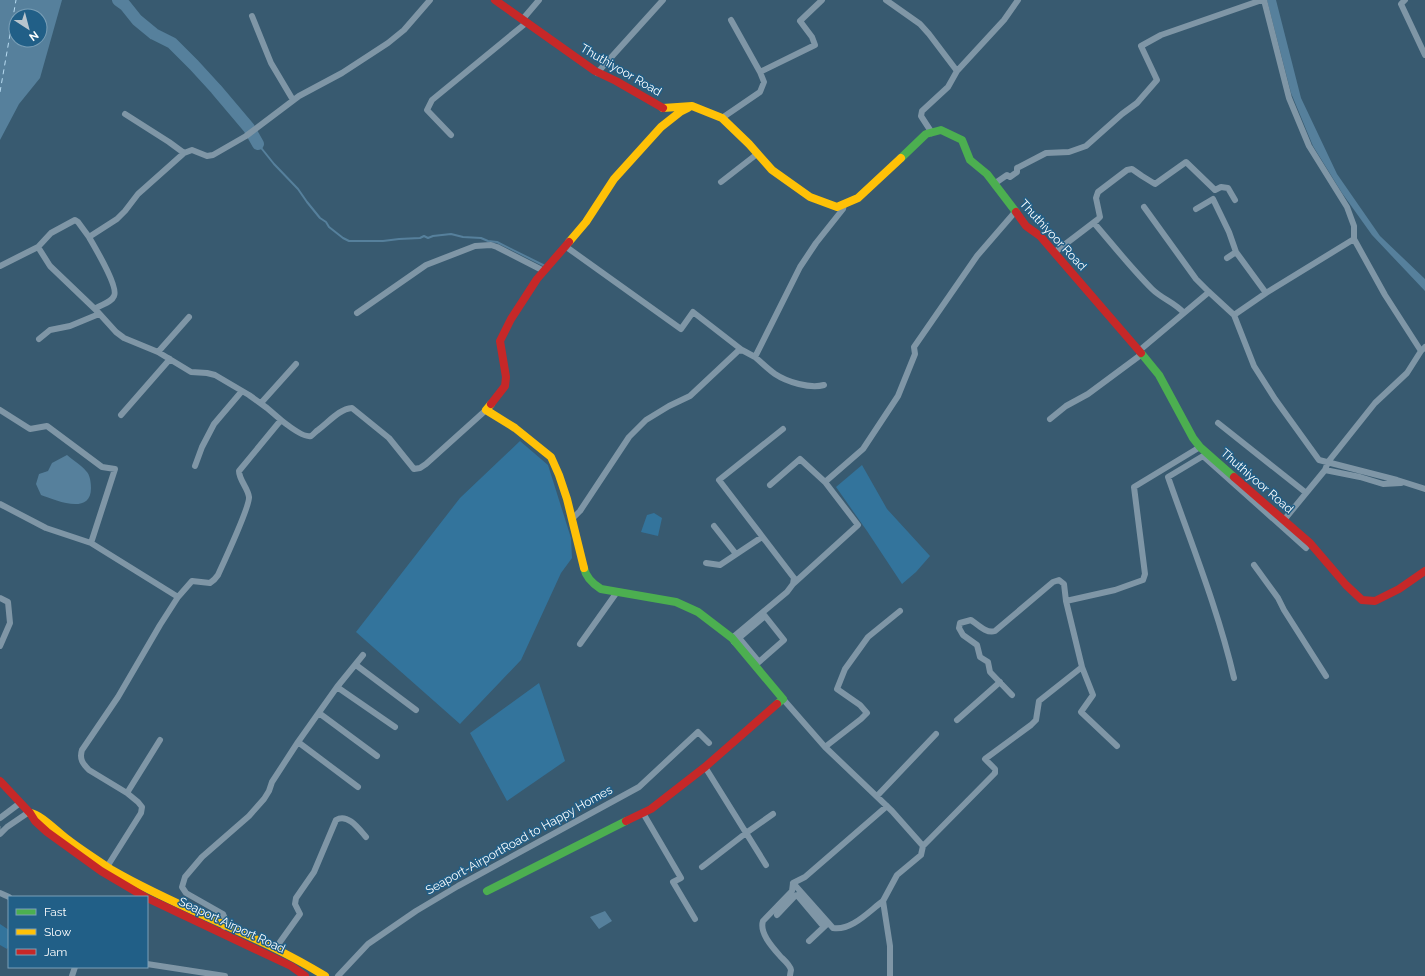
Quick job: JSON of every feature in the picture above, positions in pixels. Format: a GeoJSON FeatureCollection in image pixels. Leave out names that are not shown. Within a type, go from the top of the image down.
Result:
{"type":"FeatureCollection","features":[{"type":"Feature","properties":{"kind":"main road","name":"Thuthiyoor Road"},"geometry":{"type":"LineString","coordinates":[[495,0],[597,73],[616,81],[663,108],[692,106],[722,118],[772,170],[810,197],[837,207],[844,204]]}},
{"type":"Feature","properties":{"kind":"main road"},"geometry":{"type":"LineString","coordinates":[[487,892],[650,809],[705,767],[783,699],[735,639],[698,612],[676,602],[601,589],[593,584],[585,572],[559,475],[550,457],[515,428],[486,410],[505,386],[506,377],[500,341],[511,319],[537,279],[586,222],[614,179],[661,127],[680,112],[692,106]]}},
{"type":"Feature","properties":{"kind":"main road","name":"Thuthiyoor Road"},"geometry":{"type":"LineString","coordinates":[[932,133],[941,130],[962,140],[970,160],[987,174],[1026,226],[1040,236],[1055,252],[1159,375],[1193,438],[1200,447],[1310,544],[1346,585],[1362,600],[1375,601],[1399,589],[1425,571]]}},
{"type":"Feature","properties":{"kind":"main road"},"geometry":{"type":"LineString","coordinates":[[844,204],[858,198],[926,134],[932,133]]}},
{"type":"Feature","properties":{"kind":"main road"},"geometry":{"type":"LineString","coordinates":[[0,781],[30,812],[36,814],[105,869],[168,900],[273,947],[326,976]]}},
{"type":"Feature","properties":{"kind":"main road","name":"Seaport Airport Road"},"geometry":{"type":"LineString","coordinates":[[30,812],[33,819],[56,839],[105,869],[145,896]]}},
{"type":"Feature","properties":{"kind":"main road","name":"Seaport Airport Road"},"geometry":{"type":"LineString","coordinates":[[148,898],[291,966],[305,976]]}},
{"type":"Feature","properties":{"kind":"street"},"geometry":{"type":"LineString","coordinates":[[89,237],[117,219],[142,190],[184,153],[192,150],[207,156],[213,155],[246,136],[293,100],[342,73],[388,43],[404,30],[430,0]]}},
{"type":"Feature","properties":{"kind":"street"},"geometry":{"type":"LineString","coordinates":[[451,135],[426,110],[432,100],[524,22],[539,0]]}},
{"type":"Feature","properties":{"kind":"street"},"geometry":{"type":"LineString","coordinates":[[597,73],[663,0]]}},
{"type":"Feature","properties":{"kind":"street"},"geometry":{"type":"LineString","coordinates":[[760,72],[815,45],[800,21],[822,0]]}},
{"type":"Feature","properties":{"kind":"street"},"geometry":{"type":"LineString","coordinates":[[886,0],[920,24],[957,71]]}},
{"type":"Feature","properties":{"kind":"street"},"geometry":{"type":"LineString","coordinates":[[932,133],[921,116],[922,111],[948,87],[957,71],[1004,20],[1018,0]]}},
{"type":"Feature","properties":{"kind":"street"},"geometry":{"type":"LineString","coordinates":[[994,184],[1007,175],[1010,177],[1017,172],[1017,168],[1046,153],[1069,152],[1086,146],[1122,114],[1137,103],[1158,80],[1141,46],[1161,36],[1263,0],[1289,98],[1309,146],[1347,208],[1354,226],[1354,239],[1385,294],[1423,349],[1407,373],[1375,403],[1328,462],[1325,470],[1305,492],[1284,520]]}},
{"type":"Feature","properties":{"kind":"street"},"geometry":{"type":"LineString","coordinates":[[1405,0],[1401,4],[1425,55]]}},
{"type":"Feature","properties":{"kind":"street"},"geometry":{"type":"LineString","coordinates":[[252,16],[271,63],[293,100]]}},
{"type":"Feature","properties":{"kind":"street"},"geometry":{"type":"LineString","coordinates":[[722,118],[760,92],[764,82],[731,20]]}},
{"type":"Feature","properties":{"kind":"street"},"geometry":{"type":"LineString","coordinates":[[125,114],[184,153]]}},
{"type":"Feature","properties":{"kind":"street"},"geometry":{"type":"LineString","coordinates":[[721,182],[757,154]]}},
{"type":"Feature","properties":{"kind":"street"},"geometry":{"type":"LineString","coordinates":[[1055,252],[1100,217],[1096,198],[1098,192],[1127,170],[1132,169],[1155,184],[1186,162],[1215,190],[1221,187],[1228,188],[1235,200]]}},
{"type":"Feature","properties":{"kind":"street"},"geometry":{"type":"LineString","coordinates":[[1196,209],[1213,199],[1229,232],[1236,252],[1266,293]]}},
{"type":"Feature","properties":{"kind":"street"},"geometry":{"type":"LineString","coordinates":[[755,357],[800,267],[816,243],[843,209],[844,204]]}},
{"type":"Feature","properties":{"kind":"street"},"geometry":{"type":"LineString","coordinates":[[1144,207],[1184,264],[1209,292],[1234,315],[1254,366],[1275,399],[1319,460],[1405,482],[1425,489]]}},
{"type":"Feature","properties":{"kind":"street"},"geometry":{"type":"LineString","coordinates":[[825,482],[863,449],[898,396],[915,354],[914,347],[977,256],[1015,212]]}},
{"type":"Feature","properties":{"kind":"street"},"geometry":{"type":"LineString","coordinates":[[0,266],[38,247],[51,233],[75,220],[89,237],[116,291],[112,300],[96,308],[98,313]]}},
{"type":"Feature","properties":{"kind":"street"},"geometry":{"type":"LineString","coordinates":[[1094,223],[1140,277],[1155,292],[1178,305],[1184,313]]}},
{"type":"Feature","properties":{"kind":"street"},"geometry":{"type":"LineString","coordinates":[[1234,315],[1266,293],[1354,239]]}},
{"type":"Feature","properties":{"kind":"street"},"geometry":{"type":"LineString","coordinates":[[357,313],[426,265],[475,246],[491,245],[544,271]]}},
{"type":"Feature","properties":{"kind":"street"},"geometry":{"type":"LineString","coordinates":[[565,246],[681,329],[693,312],[742,350],[755,357],[775,373],[787,380],[817,387],[824,386]]}},
{"type":"Feature","properties":{"kind":"street"},"geometry":{"type":"LineString","coordinates":[[38,247],[50,266],[116,332],[124,338],[158,352],[191,372],[215,374],[261,403],[281,420],[306,436],[311,436],[346,408],[352,408],[390,438],[414,469],[420,468],[426,464],[486,410]]}},
{"type":"Feature","properties":{"kind":"street"},"geometry":{"type":"LineString","coordinates":[[1227,258],[1236,252]]}},
{"type":"Feature","properties":{"kind":"street"},"geometry":{"type":"LineString","coordinates":[[1050,419],[1066,406],[1088,394],[1141,352],[1209,292]]}},
{"type":"Feature","properties":{"kind":"street"},"geometry":{"type":"LineString","coordinates":[[39,339],[50,330],[70,326],[98,313]]}},
{"type":"Feature","properties":{"kind":"street"},"geometry":{"type":"LineString","coordinates":[[158,352],[189,316]]}},
{"type":"Feature","properties":{"kind":"street"},"geometry":{"type":"LineString","coordinates":[[572,519],[580,511],[629,437],[646,420],[690,396],[733,355],[742,350]]}},
{"type":"Feature","properties":{"kind":"street"},"geometry":{"type":"LineString","coordinates":[[121,415],[170,359]]}},
{"type":"Feature","properties":{"kind":"street"},"geometry":{"type":"LineString","coordinates":[[261,403],[296,364]]}},
{"type":"Feature","properties":{"kind":"street"},"geometry":{"type":"LineString","coordinates":[[195,466],[202,447],[214,424],[242,391]]}},
{"type":"Feature","properties":{"kind":"street"},"geometry":{"type":"LineString","coordinates":[[0,410],[30,428],[47,426],[102,466],[115,469],[91,543]]}},
{"type":"Feature","properties":{"kind":"street"},"geometry":{"type":"LineString","coordinates":[[105,869],[141,813],[142,807],[126,792],[89,770],[83,764],[80,755],[85,744],[103,721],[118,697],[160,624],[178,597],[192,581],[210,584],[217,575],[249,501],[247,491],[239,475],[239,471],[281,420]]}},
{"type":"Feature","properties":{"kind":"street"},"geometry":{"type":"LineString","coordinates":[[1218,423],[1305,492]]}},
{"type":"Feature","properties":{"kind":"street"},"geometry":{"type":"LineString","coordinates":[[783,429],[719,480],[794,578],[793,584]]}},
{"type":"Feature","properties":{"kind":"street"},"geometry":{"type":"LineString","coordinates":[[1066,600],[1115,590],[1143,580],[1145,574],[1134,487],[1200,447]]}},
{"type":"Feature","properties":{"kind":"street"},"geometry":{"type":"LineString","coordinates":[[1234,678],[1229,656],[1209,593],[1168,477],[1203,456],[1306,548],[1310,544]]}},
{"type":"Feature","properties":{"kind":"street"},"geometry":{"type":"LineString","coordinates":[[735,639],[858,525],[825,482],[800,459],[770,485]]}},
{"type":"Feature","properties":{"kind":"street"},"geometry":{"type":"LineString","coordinates":[[1325,470],[1360,477],[1383,484],[1405,482]]}},
{"type":"Feature","properties":{"kind":"street"},"geometry":{"type":"LineString","coordinates":[[0,504],[46,528],[91,543],[178,597]]}},
{"type":"Feature","properties":{"kind":"street"},"geometry":{"type":"LineString","coordinates":[[714,526],[736,554]]}},
{"type":"Feature","properties":{"kind":"street"},"geometry":{"type":"LineString","coordinates":[[706,563],[720,565],[762,536]]}},
{"type":"Feature","properties":{"kind":"street"},"geometry":{"type":"LineString","coordinates":[[1254,565],[1278,598],[1326,676]]}},
{"type":"Feature","properties":{"kind":"street"},"geometry":{"type":"LineString","coordinates":[[1012,695],[990,672],[988,662],[980,657],[977,645],[963,635],[959,628],[960,623],[971,620],[985,630],[991,632],[1053,582],[1059,580],[1064,584],[1066,600],[1082,667],[1093,695],[1081,712],[1117,746]]}},
{"type":"Feature","properties":{"kind":"street"},"geometry":{"type":"LineString","coordinates":[[580,644],[617,592]]}},
{"type":"Feature","properties":{"kind":"street"},"geometry":{"type":"LineString","coordinates":[[0,598],[8,602],[10,623],[0,646]]}},
{"type":"Feature","properties":{"kind":"street"},"geometry":{"type":"LineString","coordinates":[[825,746],[867,713],[860,704],[837,689],[845,669],[868,637],[900,611]]}},
{"type":"Feature","properties":{"kind":"street"},"geometry":{"type":"LineString","coordinates":[[765,616],[784,640],[759,662],[735,639],[765,616]]}},
{"type":"Feature","properties":{"kind":"street"},"geometry":{"type":"LineString","coordinates":[[222,934],[226,921],[223,914],[186,893],[182,887],[185,877],[202,857],[258,806],[269,792],[272,782],[298,742],[337,688],[363,656]]}},
{"type":"Feature","properties":{"kind":"street"},"geometry":{"type":"LineString","coordinates":[[356,664],[416,710]]}},
{"type":"Feature","properties":{"kind":"street"},"geometry":{"type":"LineString","coordinates":[[777,915],[794,896],[797,895],[826,925],[840,929],[852,924],[883,901],[897,875],[921,855],[923,846],[995,773],[994,769],[985,759],[1031,725],[1036,720],[1039,701],[1082,667]]}},
{"type":"Feature","properties":{"kind":"street"},"geometry":{"type":"LineString","coordinates":[[958,720],[1000,682]]}},
{"type":"Feature","properties":{"kind":"street"},"geometry":{"type":"LineString","coordinates":[[337,688],[395,727]]}},
{"type":"Feature","properties":{"kind":"street"},"geometry":{"type":"LineString","coordinates":[[783,699],[825,746],[887,806],[923,846]]}},
{"type":"Feature","properties":{"kind":"street"},"geometry":{"type":"LineString","coordinates":[[319,713],[377,756]]}},
{"type":"Feature","properties":{"kind":"street","name":"Seaport-AirportRoad to Happy Homes"},"geometry":{"type":"LineString","coordinates":[[338,976],[368,944],[416,912],[458,886],[639,786],[698,732],[709,743]]}},
{"type":"Feature","properties":{"kind":"street"},"geometry":{"type":"LineString","coordinates":[[877,796],[936,734]]}},
{"type":"Feature","properties":{"kind":"street"},"geometry":{"type":"LineString","coordinates":[[126,792],[160,740]]}},
{"type":"Feature","properties":{"kind":"street"},"geometry":{"type":"LineString","coordinates":[[298,742],[358,787]]}},
{"type":"Feature","properties":{"kind":"street"},"geometry":{"type":"LineString","coordinates":[[705,767],[766,865]]}},
{"type":"Feature","properties":{"kind":"street"},"geometry":{"type":"LineString","coordinates":[[0,818],[20,803]]}},
{"type":"Feature","properties":{"kind":"street"},"geometry":{"type":"LineString","coordinates":[[793,883],[805,877],[887,806]]}},
{"type":"Feature","properties":{"kind":"street"},"geometry":{"type":"LineString","coordinates":[[3,830],[30,812]]}},
{"type":"Feature","properties":{"kind":"street"},"geometry":{"type":"LineString","coordinates":[[643,813],[681,878],[673,882],[695,919]]}},
{"type":"Feature","properties":{"kind":"street"},"geometry":{"type":"LineString","coordinates":[[702,867],[773,814]]}},
{"type":"Feature","properties":{"kind":"street"},"geometry":{"type":"LineString","coordinates":[[280,942],[300,914],[296,904],[296,898],[314,872],[336,820],[345,818],[349,820],[366,837]]}},
{"type":"Feature","properties":{"kind":"street"},"geometry":{"type":"LineString","coordinates":[[793,883],[826,925]]}},
{"type":"Feature","properties":{"kind":"street"},"geometry":{"type":"LineString","coordinates":[[790,976],[790,969],[774,949],[762,925],[763,921],[792,891],[793,883]]}},
{"type":"Feature","properties":{"kind":"street"},"geometry":{"type":"LineString","coordinates":[[883,901],[890,946],[890,976]]}},
{"type":"Feature","properties":{"kind":"street"},"geometry":{"type":"LineString","coordinates":[[809,941],[826,925]]}},
{"type":"Feature","properties":{"kind":"street"},"geometry":{"type":"LineString","coordinates":[[148,964],[187,973],[224,976]]}},
{"type":"Feature","properties":{"kind":"shaded area"},"geometry":{"type":"Polygon","coordinates":[[[0,0],[62,0],[40,78],[19,104],[0,140],[0,0]]]}},
{"type":"Feature","properties":{"kind":"shaded area"},"geometry":{"type":"Polygon","coordinates":[[[1267,0],[1276,0],[1301,98],[1337,174],[1380,236],[1425,279],[1425,291],[1372,235],[1342,193],[1313,146],[1291,93],[1267,0]]]}},
{"type":"Feature","properties":{"kind":"shaded area"},"geometry":{"type":"Polygon","coordinates":[[[520,441],[548,465],[571,538],[572,558],[561,573],[521,660],[460,724],[356,632],[460,498],[520,441]]]}},
{"type":"Feature","properties":{"kind":"shaded area"},"geometry":{"type":"Polygon","coordinates":[[[67,455],[87,472],[90,479],[91,488],[89,497],[85,502],[79,504],[71,504],[41,495],[36,484],[39,474],[48,471],[52,463],[67,455]]]}},
{"type":"Feature","properties":{"kind":"shaded area"},"geometry":{"type":"Polygon","coordinates":[[[862,465],[887,509],[930,556],[916,572],[902,584],[836,487],[862,465]]]}},
{"type":"Feature","properties":{"kind":"shaded area"},"geometry":{"type":"Polygon","coordinates":[[[654,513],[662,518],[658,536],[641,532],[647,515],[654,513]]]}},
{"type":"Feature","properties":{"kind":"shaded area"},"geometry":{"type":"Polygon","coordinates":[[[539,683],[565,761],[507,801],[470,733],[539,683]]]}},
{"type":"Feature","properties":{"kind":"shaded area"},"geometry":{"type":"Polygon","coordinates":[[[605,911],[612,921],[599,929],[590,917],[605,911]]]}},
{"type":"Feature","properties":{"kind":"shaded area"},"geometry":{"type":"Polygon","coordinates":[[[0,924],[8,929],[8,948],[7,949],[0,945],[0,924]]]}},
{"type":"Feature","properties":{"kind":"waterway"},"geometry":{"type":"LineString","coordinates":[[118,0],[125,5],[137,20],[154,34],[172,43],[194,65],[249,128],[258,144]]}},
{"type":"Feature","properties":{"kind":"waterway"},"geometry":{"type":"LineString","coordinates":[[258,144],[274,164],[298,189],[320,218],[326,222],[329,227],[349,241],[383,241],[420,238],[424,236],[428,238],[451,234],[497,242],[545,266]]}},
{"type":"Feature","properties":{"kind":"ferry route"},"geometry":{"type":"LineString","coordinates":[[0,92],[16,0]]}},
{"type":"Feature","properties":{"kind":"traffic: fast"},"geometry":{"type":"LineString","coordinates":[[901,158],[926,134],[941,130],[962,140],[970,160],[987,174],[1016,212]]}},
{"type":"Feature","properties":{"kind":"traffic: fast"},"geometry":{"type":"LineString","coordinates":[[1141,353],[1159,375],[1193,438],[1200,447],[1234,477]]}},
{"type":"Feature","properties":{"kind":"traffic: fast"},"geometry":{"type":"LineString","coordinates":[[584,568],[586,575],[590,580],[601,589],[676,602],[698,612],[732,638],[783,699],[777,704]]}},
{"type":"Feature","properties":{"kind":"traffic: fast"},"geometry":{"type":"LineString","coordinates":[[487,891],[626,821]]}},
{"type":"Feature","properties":{"kind":"traffic: slow"},"geometry":{"type":"LineString","coordinates":[[663,108],[692,106],[722,118],[749,144],[772,170],[810,197],[837,207],[858,198],[901,158]]}},
{"type":"Feature","properties":{"kind":"traffic: slow"},"geometry":{"type":"LineString","coordinates":[[569,242],[586,222],[614,179],[661,127],[680,112],[688,108]]}},
{"type":"Feature","properties":{"kind":"traffic: slow"},"geometry":{"type":"LineString","coordinates":[[491,404],[486,410],[515,428],[551,457],[567,499],[584,568]]}},
{"type":"Feature","properties":{"kind":"traffic: slow"},"geometry":{"type":"LineString","coordinates":[[30,813],[35,814],[44,820],[72,843],[112,870],[165,898],[273,947],[325,976]]}},
{"type":"Feature","properties":{"kind":"traffic: jam"},"geometry":{"type":"LineString","coordinates":[[495,0],[595,71],[616,81],[663,108]]}},
{"type":"Feature","properties":{"kind":"traffic: jam"},"geometry":{"type":"LineString","coordinates":[[1016,212],[1026,226],[1040,236],[1141,353]]}},
{"type":"Feature","properties":{"kind":"traffic: jam"},"geometry":{"type":"LineString","coordinates":[[491,404],[505,386],[506,377],[500,341],[511,319],[537,279],[569,242]]}},
{"type":"Feature","properties":{"kind":"traffic: jam"},"geometry":{"type":"LineString","coordinates":[[1234,477],[1310,543],[1346,585],[1362,600],[1375,601],[1399,589],[1425,571]]}},
{"type":"Feature","properties":{"kind":"traffic: jam"},"geometry":{"type":"LineString","coordinates":[[626,821],[651,809],[705,767],[777,704]]}},
{"type":"Feature","properties":{"kind":"traffic: jam"},"geometry":{"type":"LineString","coordinates":[[0,781],[30,813],[35,821],[47,832],[101,871],[143,896]]}},
{"type":"Feature","properties":{"kind":"traffic: jam"},"geometry":{"type":"LineString","coordinates":[[148,898],[291,966],[305,976]]}}]}
